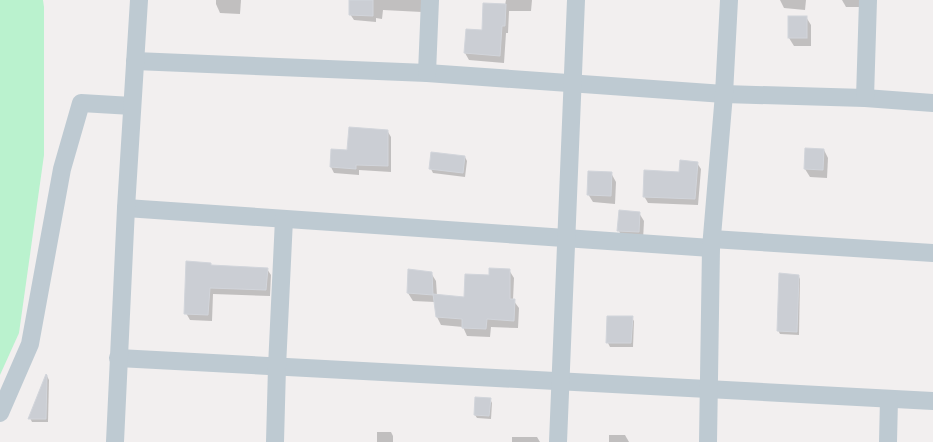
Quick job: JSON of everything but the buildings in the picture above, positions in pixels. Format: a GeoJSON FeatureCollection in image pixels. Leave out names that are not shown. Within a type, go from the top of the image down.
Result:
{"type":"FeatureCollection","features":[{"type":"Feature","properties":{"kind":"street"},"geometry":{"type":"LineString","coordinates":[[115,442],[126,208],[139,0]]}},
{"type":"Feature","properties":{"kind":"street"},"geometry":{"type":"LineString","coordinates":[[427,73],[430,0]]}},
{"type":"Feature","properties":{"kind":"street"},"geometry":{"type":"LineString","coordinates":[[558,442],[576,0]]}},
{"type":"Feature","properties":{"kind":"street"},"geometry":{"type":"LineString","coordinates":[[708,442],[711,243],[724,94],[729,0]]}},
{"type":"Feature","properties":{"kind":"street"},"geometry":{"type":"LineString","coordinates":[[865,98],[868,0]]}},
{"type":"Feature","properties":{"kind":"street"},"geometry":{"type":"LineString","coordinates":[[135,61],[427,73],[724,94],[865,98],[933,103]]}},
{"type":"Feature","properties":{"kind":"street"},"geometry":{"type":"LineString","coordinates":[[0,413],[30,344],[62,169],[81,102],[132,106]]}},
{"type":"Feature","properties":{"kind":"street"},"geometry":{"type":"LineString","coordinates":[[126,208],[567,238],[933,253]]}},
{"type":"Feature","properties":{"kind":"street"},"geometry":{"type":"LineString","coordinates":[[275,442],[284,219]]}},
{"type":"Feature","properties":{"kind":"street"},"geometry":{"type":"LineString","coordinates":[[118,358],[933,401]]}},
{"type":"Feature","properties":{"kind":"street"},"geometry":{"type":"LineString","coordinates":[[888,442],[889,399]]}},
{"type":"Feature","properties":{"kind":"green space"},"geometry":{"type":"Polygon","coordinates":[[[0,0],[43,0],[44,155],[19,333],[0,375],[0,0]]]}}]}
